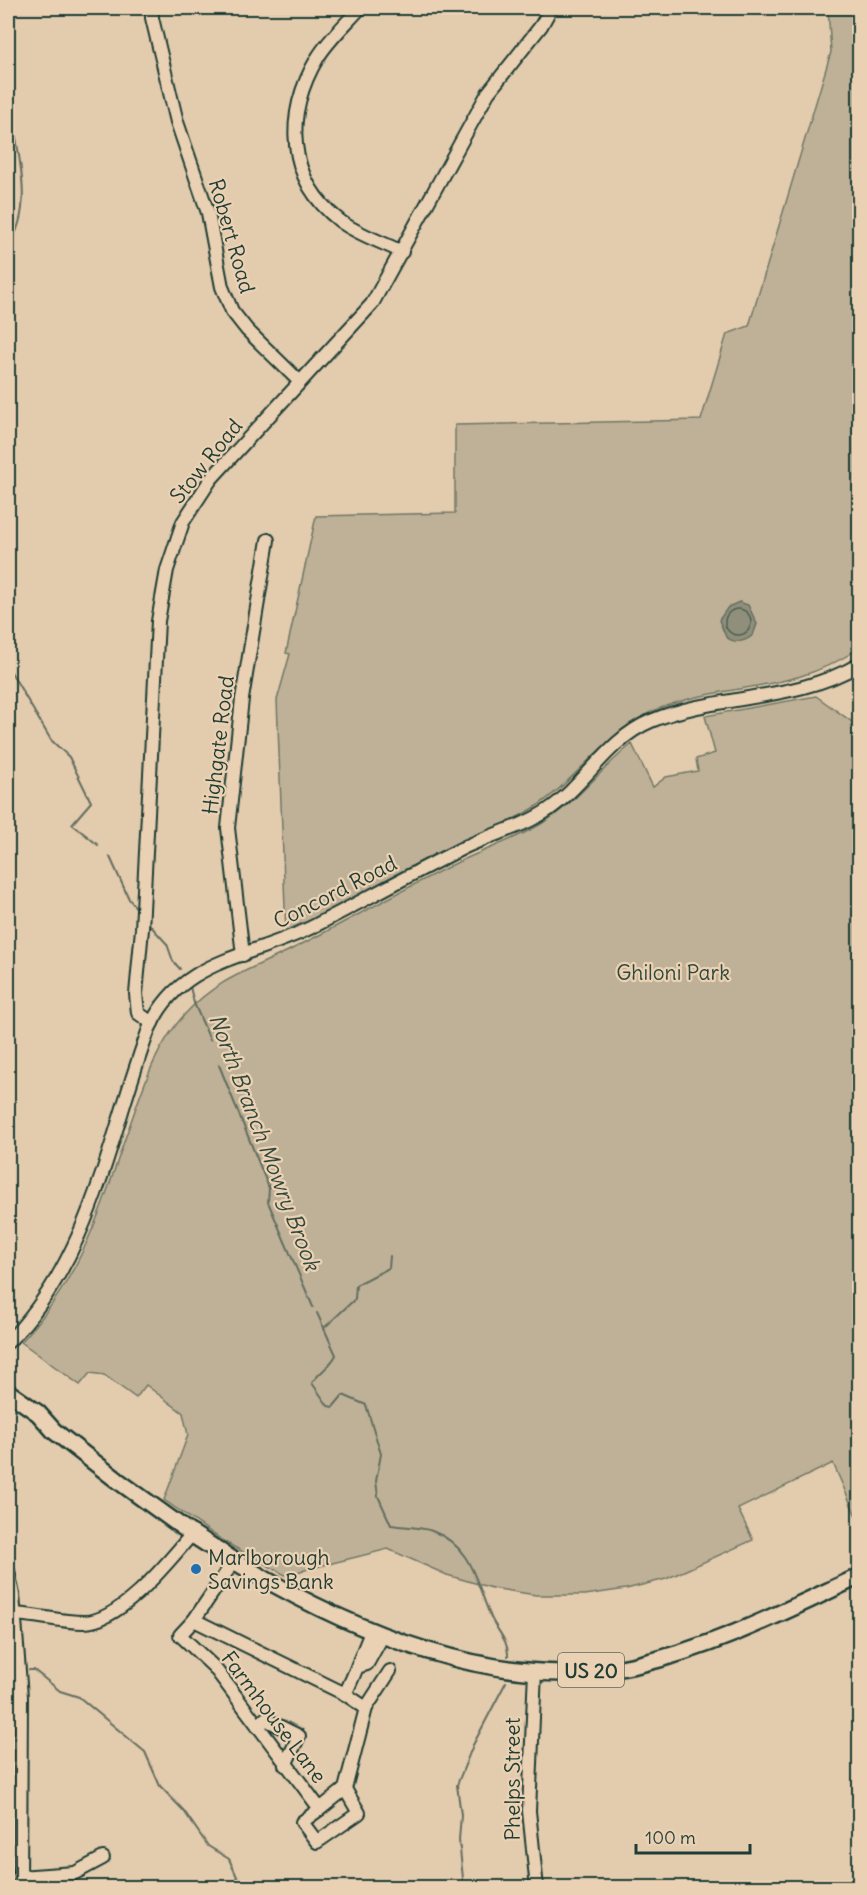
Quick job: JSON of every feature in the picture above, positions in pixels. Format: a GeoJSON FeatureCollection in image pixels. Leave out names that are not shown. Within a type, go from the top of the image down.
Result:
{"type":"FeatureCollection","features":[{"type":"Feature","properties":{"kind":"highway","name":"US 20"},"geometry":{"type":"LineString","coordinates":[[192,1534],[234,1561]]}},
{"type":"Feature","properties":{"kind":"main road","name":"US 20"},"geometry":{"type":"LineString","coordinates":[[8,1392],[38,1413],[54,1431],[192,1534]]}},
{"type":"Feature","properties":{"kind":"main road","name":"US 20"},"geometry":{"type":"LineString","coordinates":[[8,1403],[54,1431]]}},
{"type":"Feature","properties":{"kind":"main road","name":"US 20"},"geometry":{"type":"LineString","coordinates":[[234,1561],[306,1600],[377,1632],[464,1661],[535,1671],[616,1669],[684,1652],[748,1628],[860,1576]]}},
{"type":"Feature","properties":{"kind":"street","name":"Robert Road"},"geometry":{"type":"LineString","coordinates":[[152,8],[152,18],[177,122],[208,213],[222,287],[232,310],[247,330],[300,382]]}},
{"type":"Feature","properties":{"kind":"street"},"geometry":{"type":"LineString","coordinates":[[360,8],[318,58],[304,89],[297,113],[297,160],[316,200],[342,223],[402,252]]}},
{"type":"Feature","properties":{"kind":"street","name":"Stow Road"},"geometry":{"type":"LineString","coordinates":[[152,1023],[138,1013],[136,994],[158,630],[165,579],[183,522],[200,492],[361,318],[381,290],[488,93],[541,26],[551,8]]}},
{"type":"Feature","properties":{"kind":"street","name":"Highgate Road"},"geometry":{"type":"LineString","coordinates":[[243,955],[228,828],[244,689],[268,540]]}},
{"type":"Feature","properties":{"kind":"street","name":"Concord Road"},"geometry":{"type":"LineString","coordinates":[[8,1342],[52,1287],[76,1242],[152,1023],[163,1002],[184,981],[208,968],[302,932],[466,847],[533,819],[574,789],[622,739],[651,721],[684,711],[813,686],[860,664]]}},
{"type":"Feature","properties":{"kind":"street"},"geometry":{"type":"LineString","coordinates":[[14,1614],[84,1622],[99,1620],[131,1598],[192,1534]]}},
{"type":"Feature","properties":{"kind":"street"},"geometry":{"type":"LineString","coordinates":[[194,1620],[234,1561]]}},
{"type":"Feature","properties":{"kind":"street"},"geometry":{"type":"LineString","coordinates":[[8,1570],[14,1614],[22,1731],[19,1882],[75,1873],[103,1858]]}},
{"type":"Feature","properties":{"kind":"street","name":"Farmhouse Lane"},"geometry":{"type":"LineString","coordinates":[[366,1708],[345,1694],[194,1620],[180,1635],[214,1667],[320,1809],[302,1822],[317,1842],[358,1814],[345,1790],[366,1708],[390,1671]]}},
{"type":"Feature","properties":{"kind":"street"},"geometry":{"type":"LineString","coordinates":[[345,1694],[360,1666],[359,1659],[377,1632]]}},
{"type":"Feature","properties":{"kind":"street","name":"Phelps Street"},"geometry":{"type":"LineString","coordinates":[[535,1671],[529,1810],[537,1887]]}},
{"type":"Feature","properties":{"kind":"street"},"geometry":{"type":"LineString","coordinates":[[258,1727],[265,1719],[299,1736],[285,1765]]}},
{"type":"Feature","properties":{"kind":"street"},"geometry":{"type":"LineString","coordinates":[[320,1809],[345,1790]]}},
{"type":"Feature","properties":{"kind":"green space"},"geometry":{"type":"Polygon","coordinates":[[[828,8],[859,8],[859,648],[833,664],[806,674],[702,696],[649,713],[618,733],[563,785],[534,808],[443,850],[286,933],[277,700],[290,654],[286,653],[316,516],[455,513],[455,425],[701,420],[727,334],[749,326],[831,52],[828,8]]]}},
{"type":"Feature","properties":{"kind":"green space","name":"Ghiloni Park"},"geometry":{"type":"Polygon","coordinates":[[[816,696],[859,727],[859,1523],[833,1463],[738,1509],[753,1540],[666,1579],[626,1589],[585,1595],[536,1595],[492,1588],[447,1575],[388,1549],[285,1575],[225,1542],[164,1500],[188,1435],[183,1413],[146,1385],[136,1398],[104,1375],[90,1373],[80,1385],[21,1342],[42,1318],[59,1293],[87,1242],[145,1083],[158,1053],[175,1026],[198,1001],[237,975],[314,938],[454,864],[520,835],[554,816],[632,744],[653,787],[666,777],[698,771],[696,759],[715,753],[705,716],[816,696]]]}},
{"type":"Feature","properties":{"kind":"water"},"geometry":{"type":"Polygon","coordinates":[[[739,602],[748,605],[757,624],[753,635],[743,641],[726,637],[719,620],[728,607],[739,602]]]}},
{"type":"Feature","properties":{"kind":"waterway","name":"North Branch Mowry Brook"},"geometry":{"type":"LineString","coordinates":[[8,110],[12,114],[18,147],[23,199],[21,216],[8,246]]}},
{"type":"Feature","properties":{"kind":"waterway","name":"North Branch Mowry Brook"},"geometry":{"type":"LineString","coordinates":[[8,667],[51,740],[69,757],[91,802],[72,824],[98,845]]}},
{"type":"Feature","properties":{"kind":"waterway","name":"North Branch Mowry Brook"},"geometry":{"type":"LineString","coordinates":[[110,857],[129,899],[137,909]]}},
{"type":"Feature","properties":{"kind":"waterway","name":"North Branch Mowry Brook"},"geometry":{"type":"LineString","coordinates":[[148,923],[167,944],[173,961],[180,969]]}},
{"type":"Feature","properties":{"kind":"waterway","name":"North Branch Mowry Brook"},"geometry":{"type":"LineString","coordinates":[[190,987],[194,1003],[210,1040]]}},
{"type":"Feature","properties":{"kind":"waterway","name":"North Branch Mowry Brook"},"geometry":{"type":"LineString","coordinates":[[219,1065],[269,1188],[268,1202],[313,1307]]}},
{"type":"Feature","properties":{"kind":"waterway"},"geometry":{"type":"LineString","coordinates":[[323,1329],[355,1299],[356,1285],[389,1268],[390,1256]]}},
{"type":"Feature","properties":{"kind":"waterway","name":"North Branch Mowry Brook"},"geometry":{"type":"LineString","coordinates":[[317,1313],[336,1355],[312,1383],[328,1406],[333,1407],[343,1395],[366,1405],[381,1454],[376,1481],[378,1496],[391,1525],[432,1531],[456,1545],[476,1578],[492,1620],[504,1640],[508,1656]]}},
{"type":"Feature","properties":{"kind":"waterway"},"geometry":{"type":"LineString","coordinates":[[29,1670],[34,1670],[60,1691],[79,1697],[145,1752],[160,1786],[184,1811],[208,1846],[229,1859],[242,1888]]}},
{"type":"Feature","properties":{"kind":"waterway","name":"North Branch Mowry Brook"},"geometry":{"type":"LineString","coordinates":[[464,1888],[459,1840],[461,1815],[457,1785],[473,1745],[506,1682]]}},
{"type":"Feature","properties":{"kind":"place","name":"Marlborough Savings Bank"},"geometry":{"type":"Point","coordinates":[196,1569]}}]}
